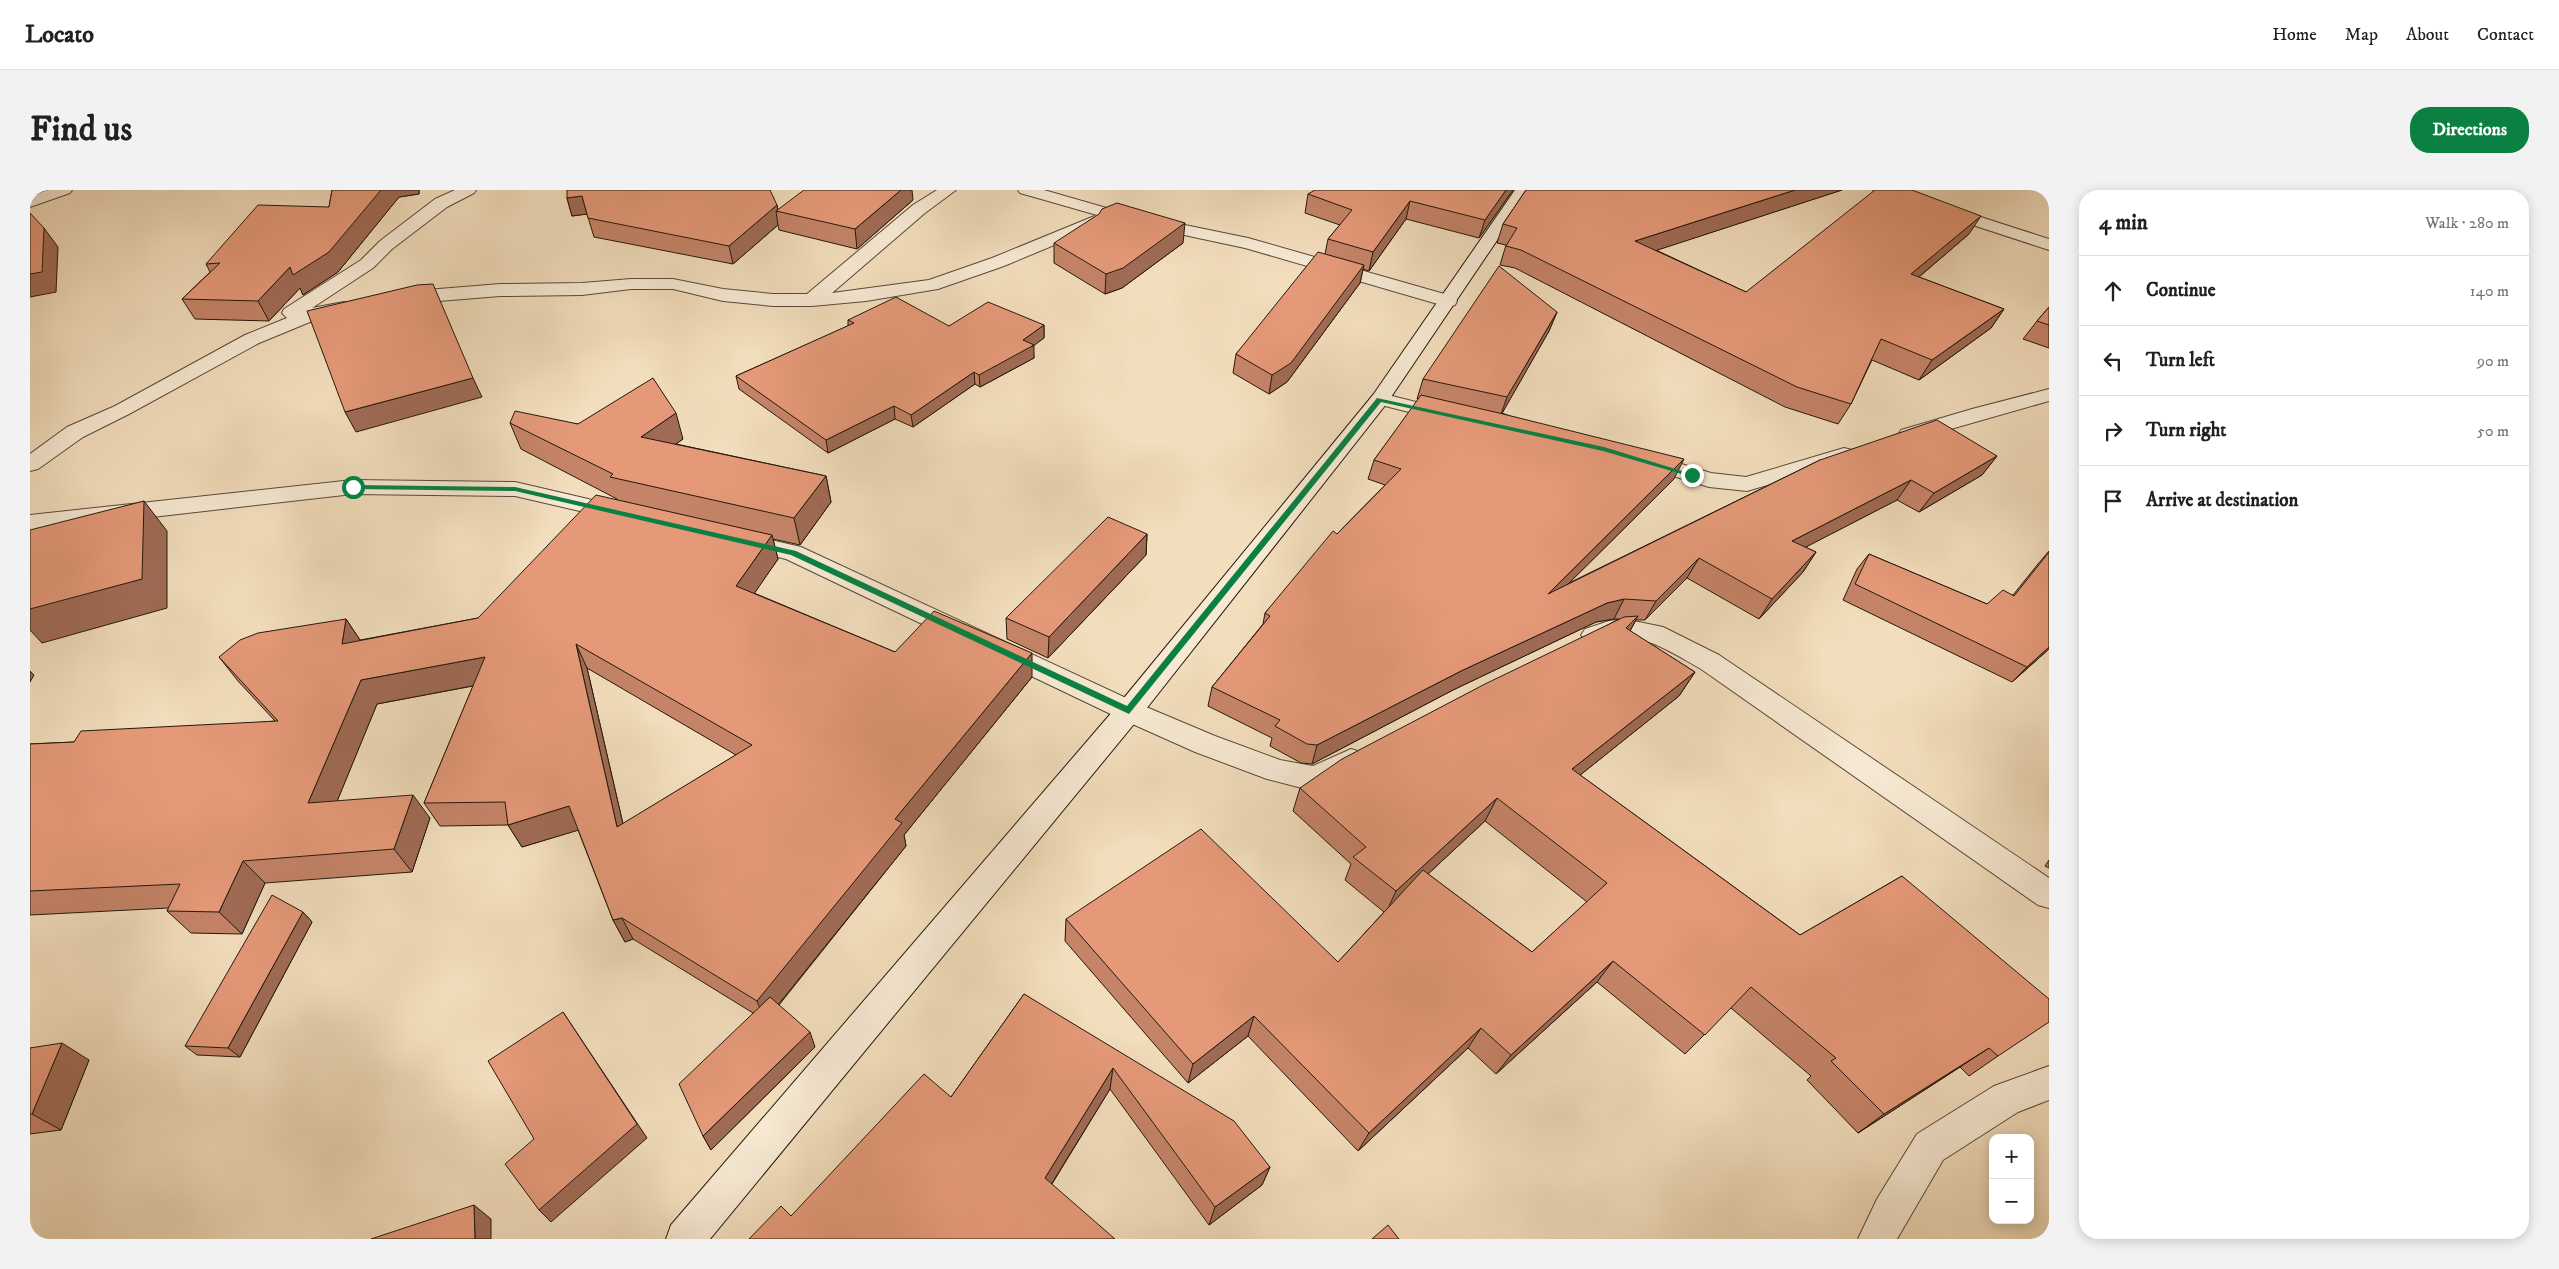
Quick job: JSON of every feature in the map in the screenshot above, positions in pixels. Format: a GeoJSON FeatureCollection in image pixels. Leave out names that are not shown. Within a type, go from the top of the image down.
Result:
{"type":"FeatureCollection","features":[{"type":"Feature","properties":{"kind":"street"},"geometry":{"type":"LineString","coordinates":[[30,202],[64,190]]}},
{"type":"Feature","properties":{"kind":"street"},"geometry":{"type":"LineString","coordinates":[[30,464],[75,432],[122,410],[252,339],[327,288],[367,264],[386,245],[441,203],[468,190]]}},
{"type":"Feature","properties":{"kind":"street"},"geometry":{"type":"LineString","coordinates":[[812,300],[919,209],[948,190]]}},
{"type":"Feature","properties":{"kind":"street"},"geometry":{"type":"LineString","coordinates":[[1026,190],[1114,214],[1248,243],[1448,301]]}},
{"type":"Feature","properties":{"kind":"street"},"geometry":{"type":"LineString","coordinates":[[685,1239],[1129,710],[1380,400],[1523,190]]}},
{"type":"Feature","properties":{"kind":"street"},"geometry":{"type":"LineString","coordinates":[[1882,190],[2049,244]]}},
{"type":"Feature","properties":{"kind":"street"},"geometry":{"type":"LineString","coordinates":[[383,301],[500,290],[582,289],[631,284],[665,284],[739,297],[773,300],[812,300],[932,285],[998,262],[1114,214]]}},
{"type":"Feature","properties":{"kind":"street"},"geometry":{"type":"LineString","coordinates":[[252,339],[318,312],[365,304]]}},
{"type":"Feature","properties":{"kind":"street"},"geometry":{"type":"LineString","coordinates":[[1891,441],[1979,413],[2049,395]]}},
{"type":"Feature","properties":{"kind":"street"},"geometry":{"type":"LineString","coordinates":[[1380,400],[1471,421]]}},
{"type":"Feature","properties":{"kind":"street"},"geometry":{"type":"LineString","coordinates":[[1622,454],[1709,480],[1747,484],[1864,449]]}},
{"type":"Feature","properties":{"kind":"street"},"geometry":{"type":"LineString","coordinates":[[30,522],[353,487],[515,489],[640,518]]}},
{"type":"Feature","properties":{"kind":"street"},"geometry":{"type":"LineString","coordinates":[[717,535],[793,553],[1129,710],[1205,744],[1277,771],[1302,777],[1316,777],[1374,749]]}},
{"type":"Feature","properties":{"kind":"street"},"geometry":{"type":"LineString","coordinates":[[1571,647],[1606,630],[1639,628],[1662,636],[1710,662],[1767,700],[2049,895]]}},
{"type":"Feature","properties":{"kind":"street"},"geometry":{"type":"LineString","coordinates":[[1877,1239],[1890,1212],[1930,1147],[2007,1098],[2049,1083]]}},
{"type":"Feature","properties":{"kind":"building"},"geometry":{"type":"Polygon","coordinates":[[[332,190],[381,190],[329,252],[293,275],[290,267],[258,301],[182,299],[220,263],[206,264],[258,205],[329,207],[332,190]]]}},
{"type":"Feature","properties":{"kind":"building"},"geometry":{"type":"Polygon","coordinates":[[[567,190],[770,190],[777,205],[729,246],[588,218],[582,196],[567,198],[567,190]]]}},
{"type":"Feature","properties":{"kind":"building"},"geometry":{"type":"Polygon","coordinates":[[[804,190],[901,190],[855,229],[776,211],[804,190]]]}},
{"type":"Feature","properties":{"kind":"building"},"geometry":{"type":"Polygon","coordinates":[[[1315,190],[1506,190],[1485,220],[1410,201],[1373,252],[1328,239],[1352,210],[1308,194],[1315,190]]]}},
{"type":"Feature","properties":{"kind":"building"},"geometry":{"type":"Polygon","coordinates":[[[1526,190],[1795,190],[1635,241],[1746,292],[1875,190],[1912,190],[1981,216],[1911,274],[2004,309],[1932,360],[1881,339],[1851,404],[1797,387],[1521,250],[1506,246],[1517,228],[1503,224],[1526,190]]]}},
{"type":"Feature","properties":{"kind":"building"},"geometry":{"type":"Polygon","coordinates":[[[1117,203],[1185,223],[1123,268],[1106,274],[1054,243],[1099,214],[1102,209],[1117,203]]]}},
{"type":"Feature","properties":{"kind":"building"},"geometry":{"type":"Polygon","coordinates":[[[30,213],[44,228],[42,272],[30,274],[30,213]]]}},
{"type":"Feature","properties":{"kind":"building"},"geometry":{"type":"Polygon","coordinates":[[[1318,252],[1364,265],[1291,363],[1272,375],[1236,354],[1318,252]]]}},
{"type":"Feature","properties":{"kind":"building"},"geometry":{"type":"Polygon","coordinates":[[[1499,266],[1557,312],[1507,397],[1423,379],[1499,266]]]}},
{"type":"Feature","properties":{"kind":"building"},"geometry":{"type":"Polygon","coordinates":[[[433,284],[473,378],[345,412],[307,311],[417,285],[433,284]]]}},
{"type":"Feature","properties":{"kind":"building"},"geometry":{"type":"Polygon","coordinates":[[[896,297],[949,326],[988,302],[1044,325],[1023,340],[1034,345],[979,375],[974,372],[911,415],[894,406],[826,440],[736,376],[854,323],[848,320],[896,297]]]}},
{"type":"Feature","properties":{"kind":"building"},"geometry":{"type":"Polygon","coordinates":[[[2049,307],[2049,325],[2037,321],[2049,307]]]}},
{"type":"Feature","properties":{"kind":"building"},"geometry":{"type":"Polygon","coordinates":[[[653,378],[676,413],[641,437],[826,476],[794,518],[610,477],[613,474],[510,423],[515,411],[578,424],[653,378]]]}},
{"type":"Feature","properties":{"kind":"building"},"geometry":{"type":"Polygon","coordinates":[[[1421,395],[1684,459],[1548,594],[1820,460],[1937,420],[1997,456],[1934,493],[1911,480],[1792,541],[1816,552],[1772,599],[1699,558],[1656,601],[1624,599],[1607,603],[1461,671],[1317,745],[1307,744],[1275,726],[1280,720],[1212,687],[1270,616],[1265,613],[1333,531],[1337,534],[1401,469],[1374,460],[1421,395]]]}},
{"type":"Feature","properties":{"kind":"building"},"geometry":{"type":"Polygon","coordinates":[[[596,495],[772,535],[736,586],[895,652],[934,611],[1032,653],[895,819],[902,823],[757,1001],[622,918],[613,920],[569,806],[508,825],[505,802],[424,803],[485,657],[361,680],[308,803],[413,795],[394,849],[243,861],[219,912],[167,911],[180,884],[30,891],[30,744],[74,742],[81,731],[278,721],[219,657],[240,640],[258,633],[346,619],[342,644],[478,618],[596,495]],[[576,644],[617,827],[752,745],[576,644]]]}},
{"type":"Feature","properties":{"kind":"building"},"geometry":{"type":"Polygon","coordinates":[[[144,501],[142,579],[30,609],[30,530],[144,501]]]}},
{"type":"Feature","properties":{"kind":"building"},"geometry":{"type":"Polygon","coordinates":[[[1108,517],[1147,534],[1049,637],[1006,618],[1108,517]]]}},
{"type":"Feature","properties":{"kind":"building"},"geometry":{"type":"Polygon","coordinates":[[[2049,552],[2049,647],[2027,667],[1855,584],[1869,554],[1987,604],[2003,590],[2014,596],[2049,552]]]}},
{"type":"Feature","properties":{"kind":"building"},"geometry":{"type":"Polygon","coordinates":[[[1638,616],[1626,628],[1695,672],[1572,769],[1800,935],[1902,876],[2049,999],[2049,1022],[1998,1056],[1989,1048],[1884,1114],[1831,1061],[1836,1058],[1751,987],[1705,1035],[1613,961],[1511,1055],[1481,1028],[1369,1133],[1254,1016],[1193,1064],[1066,919],[1201,829],[1338,962],[1423,870],[1532,952],[1607,883],[1497,798],[1396,891],[1353,857],[1366,847],[1300,788],[1342,759],[1485,684],[1624,617],[1638,616]]]}},
{"type":"Feature","properties":{"kind":"building"},"geometry":{"type":"Polygon","coordinates":[[[272,895],[303,912],[228,1048],[185,1046],[272,895]]]}},
{"type":"Feature","properties":{"kind":"building"},"geometry":{"type":"Polygon","coordinates":[[[1024,994],[1234,1121],[1270,1167],[1215,1207],[1113,1068],[1045,1178],[1115,1239],[749,1239],[781,1206],[791,1216],[924,1074],[951,1097],[1024,994]]]}},
{"type":"Feature","properties":{"kind":"building"},"geometry":{"type":"Polygon","coordinates":[[[770,997],[810,1032],[703,1136],[679,1084],[770,997]]]}},
{"type":"Feature","properties":{"kind":"building"},"geometry":{"type":"Polygon","coordinates":[[[563,1012],[637,1124],[539,1210],[505,1164],[534,1139],[488,1061],[563,1012]]]}},
{"type":"Feature","properties":{"kind":"building"},"geometry":{"type":"Polygon","coordinates":[[[62,1043],[32,1114],[30,1114],[30,1048],[62,1043]]]}},
{"type":"Feature","properties":{"kind":"building"},"geometry":{"type":"Polygon","coordinates":[[[474,1205],[475,1239],[371,1239],[474,1205]]]}},
{"type":"Feature","properties":{"kind":"building"},"geometry":{"type":"Polygon","coordinates":[[[1388,1225],[1399,1239],[1372,1239],[1388,1225]]]}},
{"type":"Feature","properties":{"kind":"route"},"geometry":{"type":"LineString","coordinates":[[353,487],[515,489],[793,553],[1129,710],[1380,400],[1604,449],[1692,475]]}}]}
